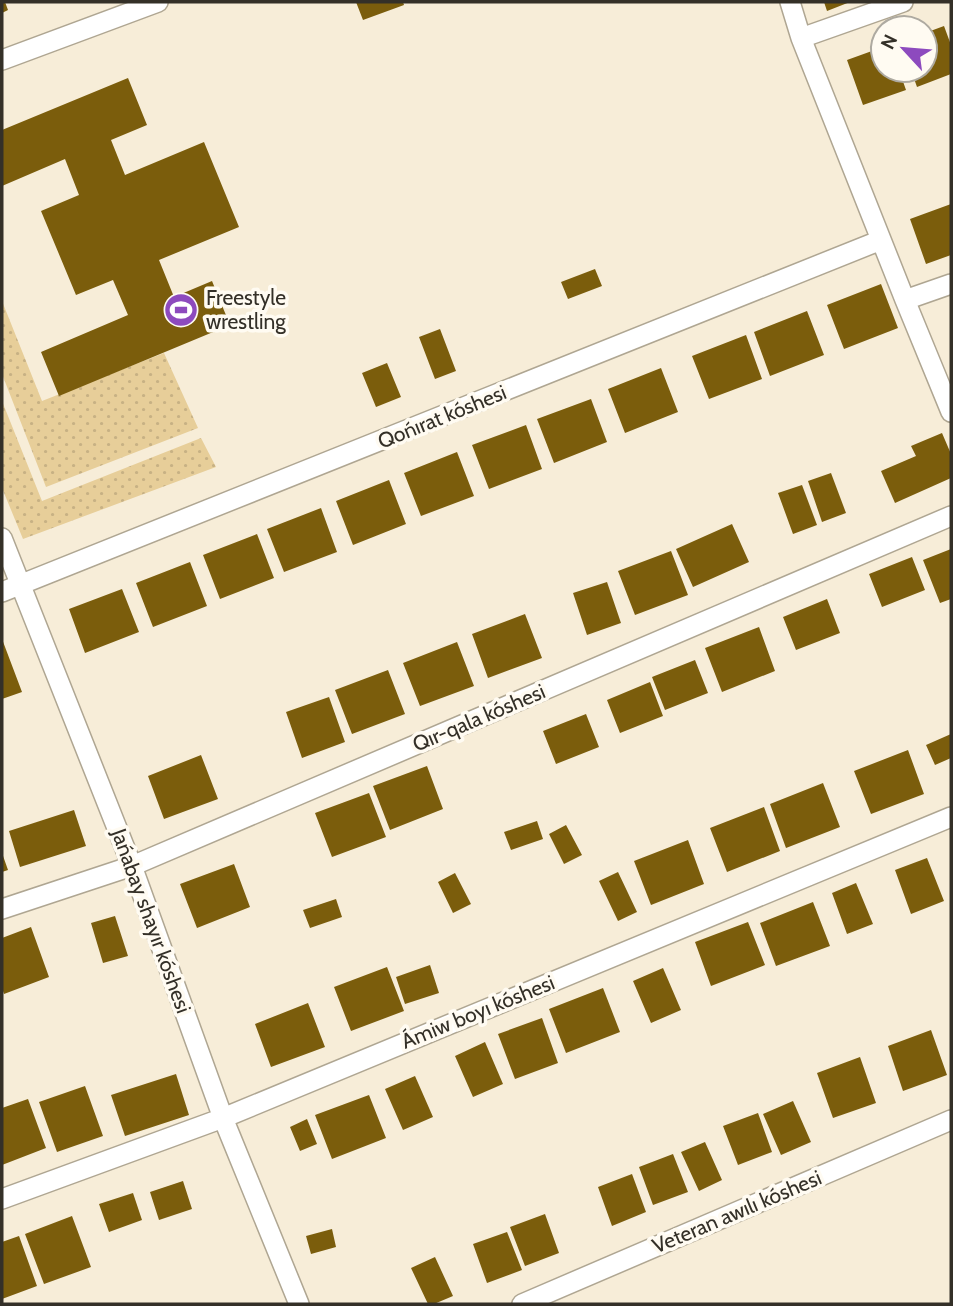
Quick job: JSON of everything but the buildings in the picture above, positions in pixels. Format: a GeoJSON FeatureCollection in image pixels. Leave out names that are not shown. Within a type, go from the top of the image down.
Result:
{"type":"FeatureCollection","features":[{"type":"Feature","properties":{"kind":"street"},"geometry":{"type":"LineString","coordinates":[[2,60],[158,2]]}},
{"type":"Feature","properties":{"kind":"street"},"geometry":{"type":"LineString","coordinates":[[790,2],[801,38],[951,412]]}},
{"type":"Feature","properties":{"kind":"street"},"geometry":{"type":"LineString","coordinates":[[801,38],[903,2]]}},
{"type":"Feature","properties":{"kind":"street","name":"Qońırat kóshesi"},"geometry":{"type":"LineString","coordinates":[[2,593],[881,240]]}},
{"type":"Feature","properties":{"kind":"street"},"geometry":{"type":"LineString","coordinates":[[905,300],[951,284]]}},
{"type":"Feature","properties":{"kind":"street","name":"Qır-qala kóshesi"},"geometry":{"type":"LineString","coordinates":[[2,909],[132,866],[951,516]]}},
{"type":"Feature","properties":{"kind":"street","name":"Jańabay shayır kóshesi"},"geometry":{"type":"LineString","coordinates":[[2,538],[132,866],[223,1118],[299,1304]]}},
{"type":"Feature","properties":{"kind":"street","name":"Ámiw boyı kóshesi"},"geometry":{"type":"LineString","coordinates":[[2,1199],[223,1118],[951,817]]}},
{"type":"Feature","properties":{"kind":"street","name":"Veteran awılı kóshesi"},"geometry":{"type":"LineString","coordinates":[[522,1304],[951,1120]]}},
{"type":"Feature","properties":{"kind":"shaded area"},"geometry":{"type":"Polygon","coordinates":[[[2,301],[42,401],[164,353],[198,428],[46,487],[2,374],[2,301]]]}},
{"type":"Feature","properties":{"kind":"shaded area"},"geometry":{"type":"Polygon","coordinates":[[[2,401],[42,501],[201,438],[216,467],[23,539],[2,488],[2,401]]]}},
{"type":"Feature","properties":{"kind":"place","name":"Freestyle wrestling"},"geometry":{"type":"Point","coordinates":[181,310]}}]}
